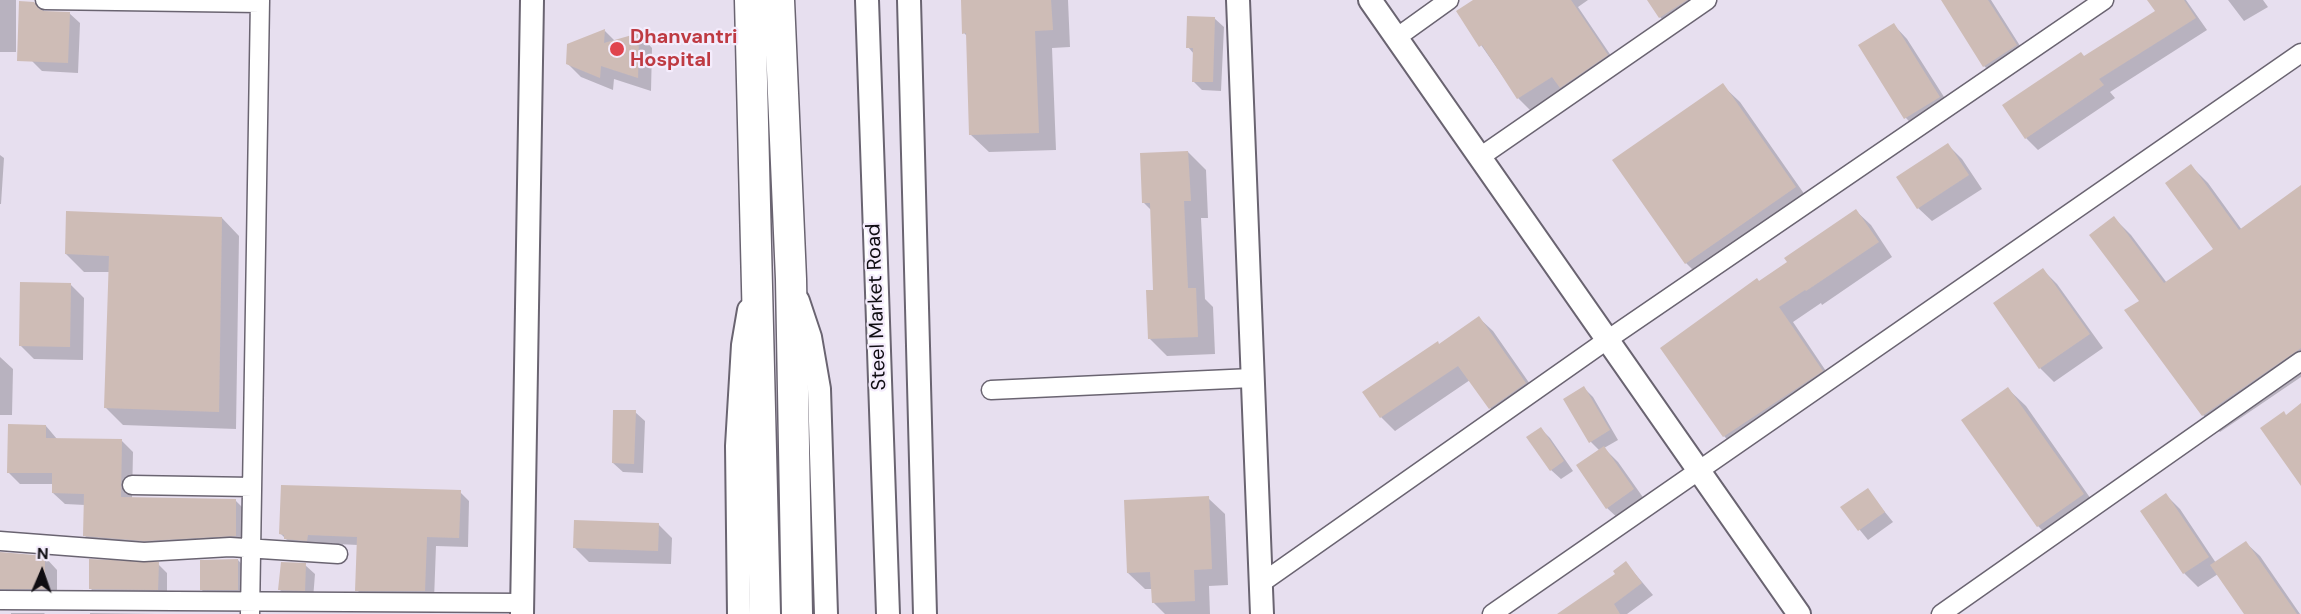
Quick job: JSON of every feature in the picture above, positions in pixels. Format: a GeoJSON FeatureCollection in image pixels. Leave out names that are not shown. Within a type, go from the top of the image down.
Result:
{"type":"FeatureCollection","features":[{"type":"Feature","properties":{"kind":"highway"},"geometry":{"type":"LineString","coordinates":[[750,0],[765,614]]}},
{"type":"Feature","properties":{"kind":"highway"},"geometry":{"type":"LineString","coordinates":[[779,0],[790,279],[797,614]]}},
{"type":"Feature","properties":{"kind":"street"},"geometry":{"type":"LineString","coordinates":[[45,0],[260,1],[250,607]]}},
{"type":"Feature","properties":{"kind":"street"},"geometry":{"type":"LineString","coordinates":[[0,600],[250,607],[522,608],[532,0]]}},
{"type":"Feature","properties":{"kind":"street","name":"Steel Market Road"},"geometry":{"type":"LineString","coordinates":[[867,0],[888,614]]}},
{"type":"Feature","properties":{"kind":"street","name":"Steel Market Road"},"geometry":{"type":"LineString","coordinates":[[909,0],[925,614]]}},
{"type":"Feature","properties":{"kind":"street"},"geometry":{"type":"LineString","coordinates":[[1238,0],[1262,614]]}},
{"type":"Feature","properties":{"kind":"street"},"geometry":{"type":"LineString","coordinates":[[1370,0],[1799,614]]}},
{"type":"Feature","properties":{"kind":"street"},"geometry":{"type":"LineString","coordinates":[[1396,38],[1449,0]]}},
{"type":"Feature","properties":{"kind":"street"},"geometry":{"type":"LineString","coordinates":[[1480,157],[1707,0]]}},
{"type":"Feature","properties":{"kind":"street"},"geometry":{"type":"LineString","coordinates":[[1260,584],[1607,340],[2104,0]]}},
{"type":"Feature","properties":{"kind":"street"},"geometry":{"type":"LineString","coordinates":[[1492,614],[2301,53]]}},
{"type":"Feature","properties":{"kind":"street"},"geometry":{"type":"LineString","coordinates":[[739,614],[737,446],[742,345],[756,273]]}},
{"type":"Feature","properties":{"kind":"street"},"geometry":{"type":"LineString","coordinates":[[790,279],[810,337],[819,389],[826,614]]}},
{"type":"Feature","properties":{"kind":"street"},"geometry":{"type":"LineString","coordinates":[[1941,614],[2301,361]]}},
{"type":"Feature","properties":{"kind":"street"},"geometry":{"type":"LineString","coordinates":[[991,390],[1252,378]]}},
{"type":"Feature","properties":{"kind":"street"},"geometry":{"type":"LineString","coordinates":[[880,401],[919,399]]}},
{"type":"Feature","properties":{"kind":"street"},"geometry":{"type":"LineString","coordinates":[[132,485],[252,487]]}},
{"type":"Feature","properties":{"kind":"street"},"geometry":{"type":"LineString","coordinates":[[0,542],[144,552],[251,548],[338,554]]}},
{"type":"Feature","properties":{"kind":"building"},"geometry":{"type":"Polygon","coordinates":[[[961,0],[1051,0],[1053,30],[1035,31],[1039,133],[969,135],[966,33],[962,34],[961,0]]]}},
{"type":"Feature","properties":{"kind":"building"},"geometry":{"type":"Polygon","coordinates":[[[1473,0],[1571,0],[1608,55],[1560,88],[1552,77],[1517,99],[1482,45],[1479,47],[1456,11],[1473,0]]]}},
{"type":"Feature","properties":{"kind":"building"},"geometry":{"type":"Polygon","coordinates":[[[1647,0],[1687,0],[1659,18],[1647,0]]]}},
{"type":"Feature","properties":{"kind":"building"},"geometry":{"type":"Polygon","coordinates":[[[1941,0],[1988,0],[2017,45],[1983,67],[1941,0]]]}},
{"type":"Feature","properties":{"kind":"building"},"geometry":{"type":"Polygon","coordinates":[[[2147,0],[2184,0],[2196,18],[2099,79],[2104,85],[2025,139],[2002,105],[2081,52],[2084,56],[2155,11],[2147,0]]]}},
{"type":"Feature","properties":{"kind":"building"},"geometry":{"type":"Polygon","coordinates":[[[19,1],[34,2],[39,9],[44,11],[70,12],[68,63],[17,61],[19,1]]]}},
{"type":"Feature","properties":{"kind":"building"},"geometry":{"type":"Polygon","coordinates":[[[1187,16],[1215,17],[1213,82],[1192,82],[1193,48],[1186,48],[1187,16]]]}},
{"type":"Feature","properties":{"kind":"building"},"geometry":{"type":"Polygon","coordinates":[[[1894,23],[1940,97],[1904,119],[1858,45],[1894,23]]]}},
{"type":"Feature","properties":{"kind":"building"},"geometry":{"type":"Polygon","coordinates":[[[605,29],[604,43],[639,33],[638,78],[601,66],[600,78],[566,64],[567,44],[605,29]]]}},
{"type":"Feature","properties":{"kind":"building"},"geometry":{"type":"Polygon","coordinates":[[[1723,83],[1796,187],[1685,264],[1612,160],[1723,83]]]}},
{"type":"Feature","properties":{"kind":"building"},"geometry":{"type":"Polygon","coordinates":[[[1948,143],[1969,175],[1917,209],[1896,177],[1948,143]]]}},
{"type":"Feature","properties":{"kind":"building"},"geometry":{"type":"Polygon","coordinates":[[[1188,151],[1191,201],[1184,201],[1188,288],[1196,288],[1198,337],[1148,339],[1146,290],[1153,290],[1150,203],[1142,203],[1140,153],[1188,151]]]}},
{"type":"Feature","properties":{"kind":"building"},"geometry":{"type":"Polygon","coordinates":[[[2191,164],[2239,230],[2301,185],[2301,348],[2202,416],[2124,310],[2139,301],[2089,235],[2114,216],[2164,283],[2213,249],[2165,183],[2191,164]]]}},
{"type":"Feature","properties":{"kind":"building"},"geometry":{"type":"Polygon","coordinates":[[[1856,209],[1879,242],[1779,307],[1823,371],[1723,437],[1660,348],[1757,278],[1759,281],[1787,262],[1784,258],[1856,209]]]}},
{"type":"Feature","properties":{"kind":"building"},"geometry":{"type":"Polygon","coordinates":[[[66,211],[222,217],[219,412],[104,408],[109,256],[65,254],[66,211]]]}},
{"type":"Feature","properties":{"kind":"building"},"geometry":{"type":"Polygon","coordinates":[[[2043,268],[2090,334],[2039,369],[1993,303],[2043,268]]]}},
{"type":"Feature","properties":{"kind":"building"},"geometry":{"type":"Polygon","coordinates":[[[20,282],[71,283],[70,347],[19,346],[20,282]]]}},
{"type":"Feature","properties":{"kind":"building"},"geometry":{"type":"Polygon","coordinates":[[[1479,316],[1526,383],[1489,409],[1458,366],[1380,418],[1362,392],[1479,316]]]}},
{"type":"Feature","properties":{"kind":"building"},"geometry":{"type":"Polygon","coordinates":[[[1584,386],[1610,430],[1589,443],[1563,399],[1584,386]]]}},
{"type":"Feature","properties":{"kind":"building"},"geometry":{"type":"Polygon","coordinates":[[[2008,387],[2084,494],[2037,527],[1961,420],[2008,387]]]}},
{"type":"Feature","properties":{"kind":"building"},"geometry":{"type":"Polygon","coordinates":[[[2301,403],[2301,486],[2260,428],[2284,411],[2286,415],[2301,403]]]}},
{"type":"Feature","properties":{"kind":"building"},"geometry":{"type":"Polygon","coordinates":[[[613,410],[636,410],[634,464],[612,463],[613,410]]]}},
{"type":"Feature","properties":{"kind":"building"},"geometry":{"type":"Polygon","coordinates":[[[8,424],[46,425],[46,438],[122,439],[121,497],[236,499],[236,536],[144,541],[83,536],[84,494],[52,493],[52,473],[7,473],[8,424]]]}},
{"type":"Feature","properties":{"kind":"building"},"geometry":{"type":"Polygon","coordinates":[[[1541,427],[1564,461],[1550,471],[1526,437],[1541,427]]]}},
{"type":"Feature","properties":{"kind":"building"},"geometry":{"type":"Polygon","coordinates":[[[1604,446],[1634,489],[1606,509],[1576,465],[1604,446]]]}},
{"type":"Feature","properties":{"kind":"building"},"geometry":{"type":"Polygon","coordinates":[[[281,485],[461,490],[459,538],[427,537],[425,591],[355,591],[357,537],[308,535],[307,541],[284,539],[284,535],[279,534],[281,485]]]}},
{"type":"Feature","properties":{"kind":"building"},"geometry":{"type":"Polygon","coordinates":[[[1868,488],[1885,512],[1858,531],[1840,507],[1868,488]]]}},
{"type":"Feature","properties":{"kind":"building"},"geometry":{"type":"Polygon","coordinates":[[[2166,493],[2209,557],[2183,574],[2140,511],[2166,493]]]}},
{"type":"Feature","properties":{"kind":"building"},"geometry":{"type":"Polygon","coordinates":[[[1209,496],[1212,569],[1194,570],[1195,601],[1152,603],[1150,572],[1127,573],[1124,500],[1209,496]]]}},
{"type":"Feature","properties":{"kind":"building"},"geometry":{"type":"Polygon","coordinates":[[[574,520],[659,523],[658,551],[573,548],[574,520]]]}},
{"type":"Feature","properties":{"kind":"building"},"geometry":{"type":"Polygon","coordinates":[[[2246,541],[2297,614],[2244,614],[2210,565],[2246,541]]]}},
{"type":"Feature","properties":{"kind":"building"},"geometry":{"type":"Polygon","coordinates":[[[0,552],[45,556],[45,589],[0,589],[0,552]]]}},
{"type":"Feature","properties":{"kind":"building"},"geometry":{"type":"Polygon","coordinates":[[[89,559],[159,562],[158,590],[89,589],[89,559]]]}},
{"type":"Feature","properties":{"kind":"building"},"geometry":{"type":"Polygon","coordinates":[[[238,559],[238,590],[200,590],[200,560],[238,559]]]}},
{"type":"Feature","properties":{"kind":"building"},"geometry":{"type":"Polygon","coordinates":[[[1626,561],[1642,583],[1614,604],[1620,614],[1557,614],[1615,574],[1613,571],[1626,561]]]}},
{"type":"Feature","properties":{"kind":"building"},"geometry":{"type":"Polygon","coordinates":[[[281,562],[306,563],[305,591],[278,590],[281,562]]]}},
{"type":"Feature","properties":{"kind":"place","name":"Dhanvantri Hospital"},"geometry":{"type":"Point","coordinates":[617,49]}}]}
